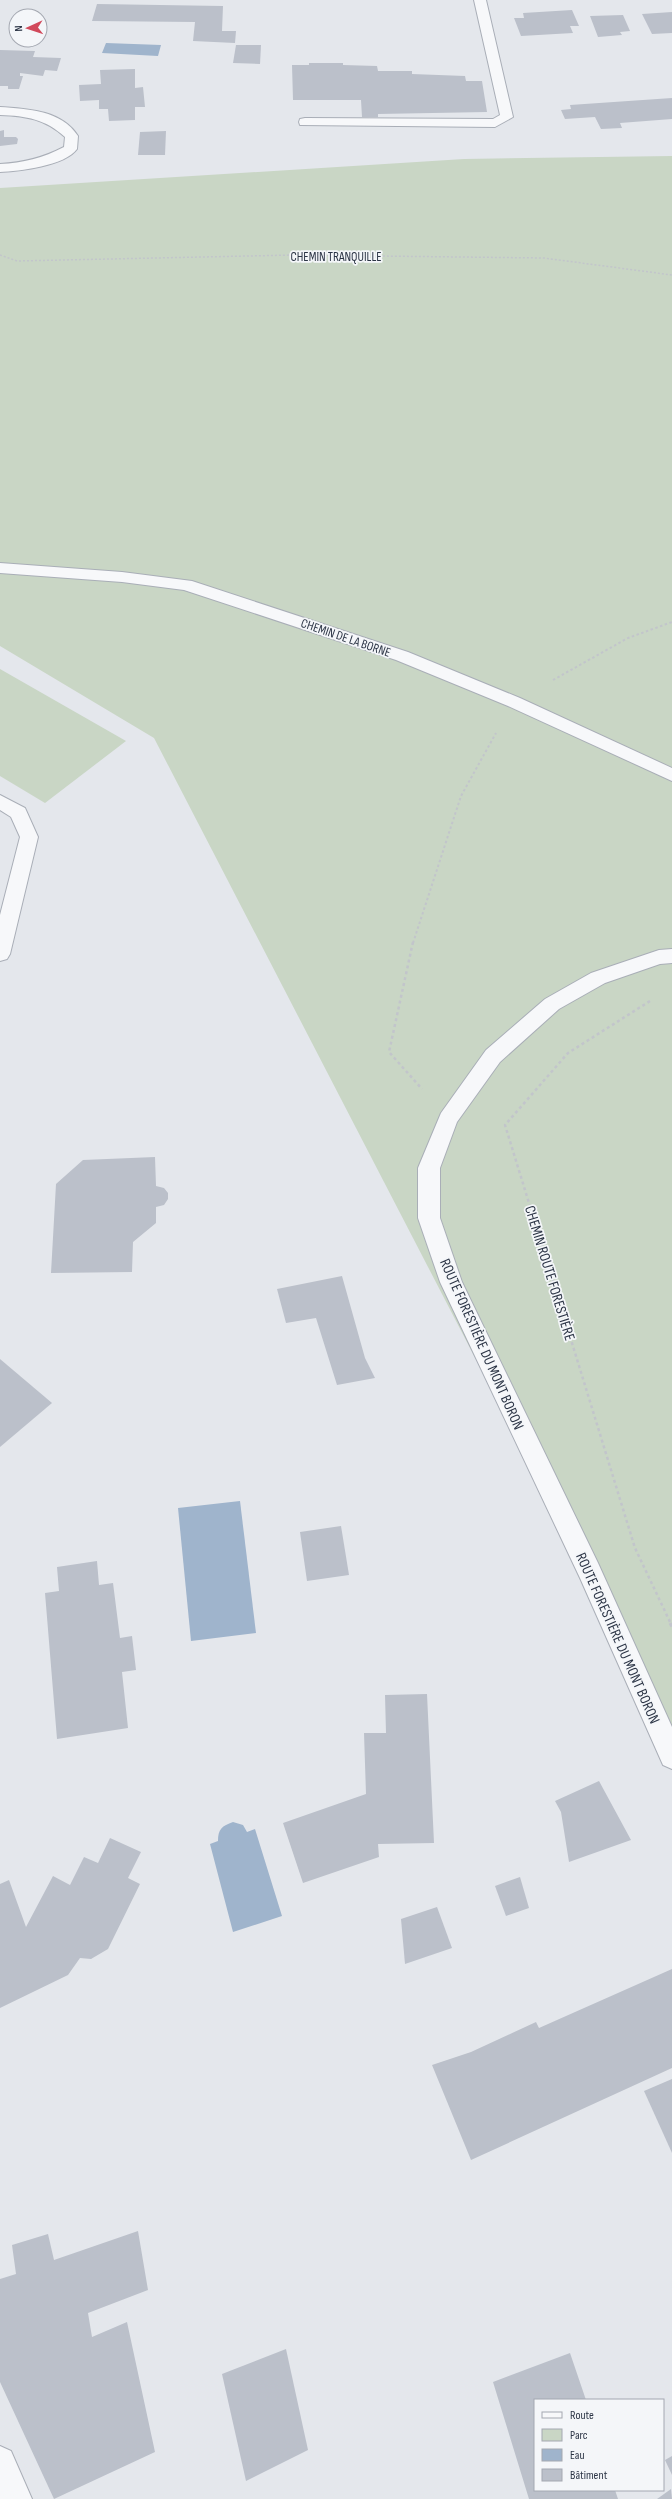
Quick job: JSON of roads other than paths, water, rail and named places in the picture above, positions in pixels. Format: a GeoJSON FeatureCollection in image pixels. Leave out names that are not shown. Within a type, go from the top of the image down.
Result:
{"type":"FeatureCollection","features":[{"type":"Feature","properties":{"kind":"street"},"geometry":{"type":"LineString","coordinates":[[305,122],[495,123],[507,117],[480,0]]}},
{"type":"Feature","properties":{"kind":"street"},"geometry":{"type":"LineString","coordinates":[[0,111],[34,113],[56,121],[72,136],[70,150],[50,161],[23,167],[0,168]]}},
{"type":"Feature","properties":{"kind":"street","name":"CHEMIN DE LA BORNE"},"geometry":{"type":"LineString","coordinates":[[0,568],[122,577],[186,585],[402,656],[514,702],[672,775]]}},
{"type":"Feature","properties":{"kind":"street"},"geometry":{"type":"LineString","coordinates":[[0,802],[18,813],[29,837],[0,954]]}},
{"type":"Feature","properties":{"kind":"street","name":"ROUTE FORESTIÈRE DU MONT BORON"},"geometry":{"type":"LineString","coordinates":[[672,956],[659,957],[598,978],[552,1004],[493,1056],[448,1119],[429,1168],[429,1218],[448,1275],[588,1571],[672,1756]]}},
{"type":"Feature","properties":{"kind":"street"},"geometry":{"type":"LineString","coordinates":[[0,2462],[16,2499]]}},
{"type":"Feature","properties":{"kind":"water"},"geometry":{"type":"Polygon","coordinates":[[[106,43],[161,45],[158,56],[102,53],[106,43]]]}},
{"type":"Feature","properties":{"kind":"water"},"geometry":{"type":"Polygon","coordinates":[[[240,1501],[256,1633],[191,1641],[178,1508],[240,1501]]]}},
{"type":"Feature","properties":{"kind":"water"},"geometry":{"type":"Polygon","coordinates":[[[233,1822],[243,1825],[247,1832],[255,1829],[282,1916],[233,1932],[210,1844],[218,1841],[221,1828],[233,1822]]]}}]}
